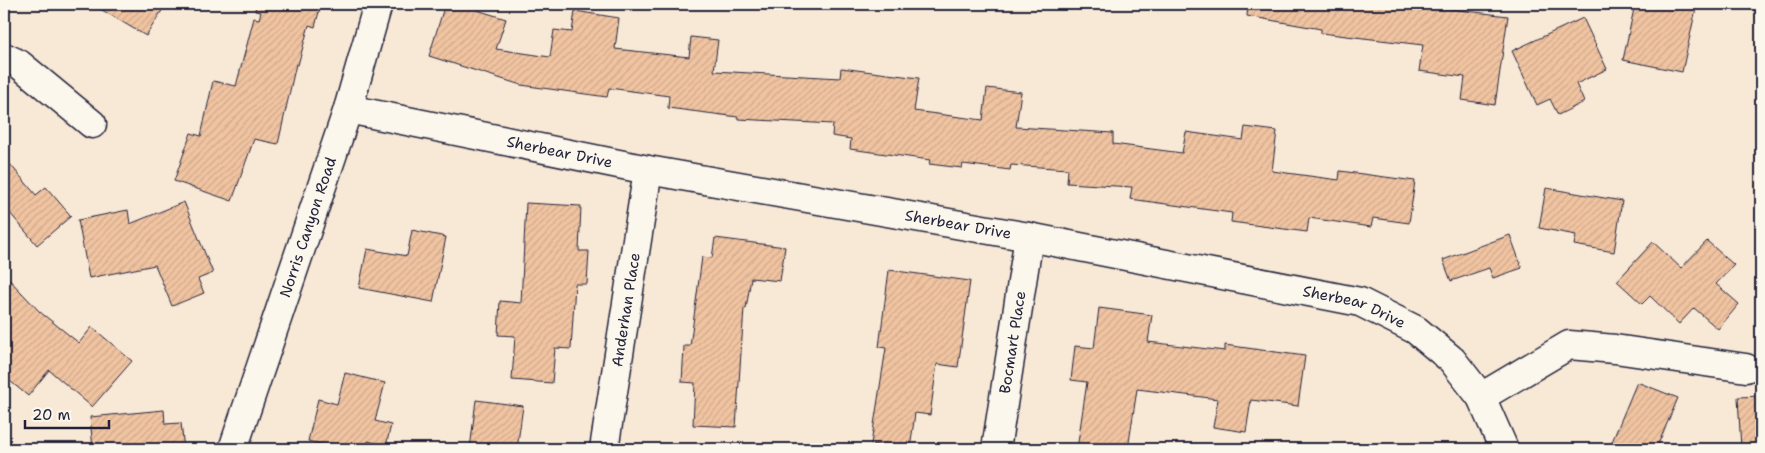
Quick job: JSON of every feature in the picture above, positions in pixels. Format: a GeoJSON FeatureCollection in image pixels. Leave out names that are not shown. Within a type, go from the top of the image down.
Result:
{"type":"FeatureCollection","features":[{"type":"Feature","properties":{"kind":"street","name":"Norris Canyon Road"},"geometry":{"type":"LineString","coordinates":[[233,449],[348,109],[378,4]]}},
{"type":"Feature","properties":{"kind":"street"},"geometry":{"type":"LineString","coordinates":[[4,57],[19,64],[92,124]]}},
{"type":"Feature","properties":{"kind":"street","name":"Sherbear Drive"},"geometry":{"type":"LineString","coordinates":[[348,109],[648,170],[1029,237],[1360,302],[1416,330],[1452,360],[1482,397],[1504,449]]}},
{"type":"Feature","properties":{"kind":"street","name":"Anderhan Place"},"geometry":{"type":"LineString","coordinates":[[604,449],[648,170]]}},
{"type":"Feature","properties":{"kind":"street","name":"Bocmart Place"},"geometry":{"type":"LineString","coordinates":[[996,449],[1029,237]]}},
{"type":"Feature","properties":{"kind":"street"},"geometry":{"type":"LineString","coordinates":[[1482,397],[1569,346],[1614,349],[1746,368]]}},
{"type":"Feature","properties":{"kind":"building"},"geometry":{"type":"Polygon","coordinates":[[[92,4],[166,4],[146,36],[92,4]]]}},
{"type":"Feature","properties":{"kind":"building"},"geometry":{"type":"Polygon","coordinates":[[[256,4],[321,4],[315,27],[309,25],[298,65],[296,64],[278,144],[254,139],[232,201],[174,181],[191,133],[201,136],[213,81],[236,86],[254,18],[259,19],[261,12],[255,11],[256,4]]]}},
{"type":"Feature","properties":{"kind":"building"},"geometry":{"type":"Polygon","coordinates":[[[445,4],[479,4],[477,10],[506,19],[496,49],[550,57],[554,30],[572,32],[575,11],[619,18],[615,49],[689,57],[691,37],[718,40],[714,71],[840,78],[841,68],[919,78],[914,111],[983,120],[987,88],[1021,92],[1016,127],[1113,133],[1113,144],[1182,153],[1186,132],[1243,140],[1245,127],[1277,131],[1272,171],[1339,180],[1340,171],[1415,181],[1409,223],[1373,218],[1371,227],[1309,218],[1307,232],[1231,222],[1232,213],[1130,199],[1132,187],[1067,183],[1068,169],[1011,165],[1010,170],[963,164],[962,168],[929,164],[930,160],[850,149],[851,139],[832,136],[833,124],[738,119],[738,117],[668,108],[669,96],[609,88],[607,97],[521,85],[429,56],[445,4]]]}},
{"type":"Feature","properties":{"kind":"building"},"geometry":{"type":"Polygon","coordinates":[[[1248,4],[1409,4],[1508,16],[1495,105],[1462,100],[1465,77],[1419,71],[1423,45],[1321,33],[1321,29],[1247,16],[1248,4]]]}},
{"type":"Feature","properties":{"kind":"building"},"geometry":{"type":"Polygon","coordinates":[[[1635,4],[1697,4],[1682,72],[1623,60],[1635,4]]]}},
{"type":"Feature","properties":{"kind":"building"},"geometry":{"type":"Polygon","coordinates":[[[1583,18],[1607,69],[1576,84],[1584,102],[1558,115],[1550,99],[1537,105],[1512,51],[1583,18]]]}},
{"type":"Feature","properties":{"kind":"building"},"geometry":{"type":"Polygon","coordinates":[[[4,157],[36,195],[46,187],[71,216],[37,245],[4,206],[4,157]]]}},
{"type":"Feature","properties":{"kind":"building"},"geometry":{"type":"Polygon","coordinates":[[[1546,188],[1622,201],[1614,252],[1574,245],[1576,235],[1539,228],[1546,188]]]}},
{"type":"Feature","properties":{"kind":"building"},"geometry":{"type":"Polygon","coordinates":[[[184,202],[213,273],[198,279],[204,293],[172,306],[155,265],[89,278],[78,220],[128,210],[130,224],[184,202]]]}},
{"type":"Feature","properties":{"kind":"building"},"geometry":{"type":"Polygon","coordinates":[[[526,203],[581,206],[579,251],[589,251],[587,284],[575,284],[571,349],[555,348],[552,383],[512,380],[515,336],[498,335],[500,301],[521,303],[526,203]]]}},
{"type":"Feature","properties":{"kind":"building"},"geometry":{"type":"Polygon","coordinates":[[[412,230],[446,237],[433,302],[359,288],[367,249],[407,256],[412,230]]]}},
{"type":"Feature","properties":{"kind":"building"},"geometry":{"type":"Polygon","coordinates":[[[1510,235],[1522,268],[1493,278],[1489,268],[1451,281],[1443,260],[1510,235]]]}},
{"type":"Feature","properties":{"kind":"building"},"geometry":{"type":"Polygon","coordinates":[[[715,238],[785,247],[780,281],[751,278],[746,309],[744,308],[736,427],[693,425],[695,383],[682,382],[684,346],[690,346],[702,257],[712,258],[715,238]]]}},
{"type":"Feature","properties":{"kind":"building"},"geometry":{"type":"Polygon","coordinates":[[[1707,241],[1734,265],[1716,284],[1739,304],[1718,329],[1694,308],[1679,324],[1650,296],[1642,304],[1617,281],[1653,242],[1681,268],[1707,241]]]}},
{"type":"Feature","properties":{"kind":"building"},"geometry":{"type":"Polygon","coordinates":[[[889,270],[970,281],[958,367],[937,364],[930,415],[915,413],[910,449],[871,444],[886,348],[879,347],[889,270]]]}},
{"type":"Feature","properties":{"kind":"building"},"geometry":{"type":"Polygon","coordinates":[[[4,274],[40,312],[79,343],[92,327],[132,361],[92,407],[49,370],[28,396],[4,376],[4,274]]]}},
{"type":"Feature","properties":{"kind":"building"},"geometry":{"type":"Polygon","coordinates":[[[1099,308],[1152,315],[1148,342],[1225,351],[1225,345],[1305,356],[1298,406],[1251,400],[1246,432],[1213,427],[1218,399],[1137,389],[1128,449],[1077,449],[1087,382],[1071,380],[1075,346],[1094,348],[1099,308]]]}},
{"type":"Feature","properties":{"kind":"building"},"geometry":{"type":"Polygon","coordinates":[[[345,373],[385,383],[375,421],[391,425],[386,446],[368,441],[366,449],[339,449],[308,441],[318,399],[337,404],[345,373]]]}},
{"type":"Feature","properties":{"kind":"building"},"geometry":{"type":"Polygon","coordinates":[[[1637,382],[1678,398],[1656,449],[1609,449],[1637,382]]]}},
{"type":"Feature","properties":{"kind":"building"},"geometry":{"type":"Polygon","coordinates":[[[1761,396],[1761,449],[1741,449],[1738,397],[1761,396]]]}},
{"type":"Feature","properties":{"kind":"building"},"geometry":{"type":"Polygon","coordinates":[[[476,400],[523,406],[517,449],[470,449],[476,400]]]}},
{"type":"Feature","properties":{"kind":"building"},"geometry":{"type":"Polygon","coordinates":[[[164,410],[165,424],[181,423],[184,449],[93,449],[90,417],[164,410]]]}}]}
